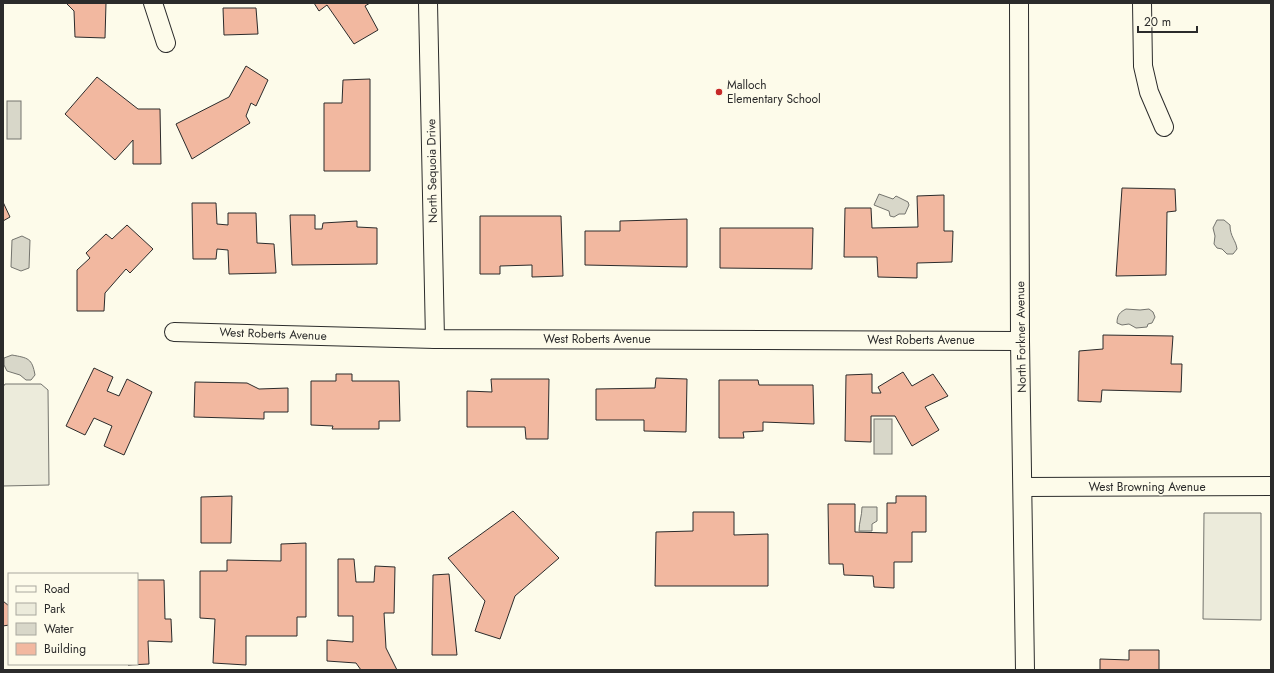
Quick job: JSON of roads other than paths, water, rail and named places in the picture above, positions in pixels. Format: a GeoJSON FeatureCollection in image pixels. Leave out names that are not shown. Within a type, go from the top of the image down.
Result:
{"type":"FeatureCollection","features":[{"type":"Feature","properties":{"kind":"street"},"geometry":{"type":"LineString","coordinates":[[153,3],[166,43]]}},
{"type":"Feature","properties":{"kind":"street","name":"North Sequoia Drive"},"geometry":{"type":"LineString","coordinates":[[428,3],[435,339]]}},
{"type":"Feature","properties":{"kind":"street","name":"North Forkner Avenue"},"geometry":{"type":"LineString","coordinates":[[1019,3],[1020,341],[1025,670]]}},
{"type":"Feature","properties":{"kind":"street"},"geometry":{"type":"LineString","coordinates":[[1142,3],[1143,66],[1149,92],[1164,127]]}},
{"type":"Feature","properties":{"kind":"street","name":"West Roberts Avenue"},"geometry":{"type":"LineString","coordinates":[[174,332],[435,339],[1020,341]]}},
{"type":"Feature","properties":{"kind":"street","name":"West Browning Avenue"},"geometry":{"type":"LineString","coordinates":[[1023,487],[1271,486]]}},
{"type":"Feature","properties":{"kind":"water"},"geometry":{"type":"Polygon","coordinates":[[[7,101],[21,101],[21,139],[7,139],[7,101]]]}},
{"type":"Feature","properties":{"kind":"water"},"geometry":{"type":"Polygon","coordinates":[[[879,194],[893,199],[896,196],[908,202],[909,205],[905,214],[899,214],[894,217],[890,216],[889,211],[874,205],[879,194]]]}},
{"type":"Feature","properties":{"kind":"water"},"geometry":{"type":"Polygon","coordinates":[[[1217,220],[1224,220],[1230,225],[1231,233],[1237,249],[1233,254],[1227,254],[1222,249],[1217,248],[1214,244],[1215,236],[1213,228],[1217,220]]]}},
{"type":"Feature","properties":{"kind":"water"},"geometry":{"type":"Polygon","coordinates":[[[22,236],[30,240],[29,268],[21,271],[11,267],[12,240],[22,236]]]}},
{"type":"Feature","properties":{"kind":"water"},"geometry":{"type":"Polygon","coordinates":[[[1126,309],[1149,309],[1153,312],[1155,317],[1152,323],[1148,324],[1147,327],[1136,328],[1129,324],[1122,325],[1117,323],[1119,314],[1126,309]]]}},
{"type":"Feature","properties":{"kind":"water"},"geometry":{"type":"Polygon","coordinates":[[[12,355],[26,358],[31,362],[35,375],[31,380],[26,380],[20,375],[7,371],[4,365],[4,358],[12,355]]]}},
{"type":"Feature","properties":{"kind":"water"},"geometry":{"type":"Polygon","coordinates":[[[874,419],[892,419],[892,454],[874,454],[874,419]]]}},
{"type":"Feature","properties":{"kind":"water"},"geometry":{"type":"Polygon","coordinates":[[[862,507],[877,507],[877,521],[872,524],[872,531],[859,531],[862,507]]]}},
{"type":"Feature","properties":{"kind":"place","name":"Malloch Elementary School"},"geometry":{"type":"Point","coordinates":[719,92]}}]}
